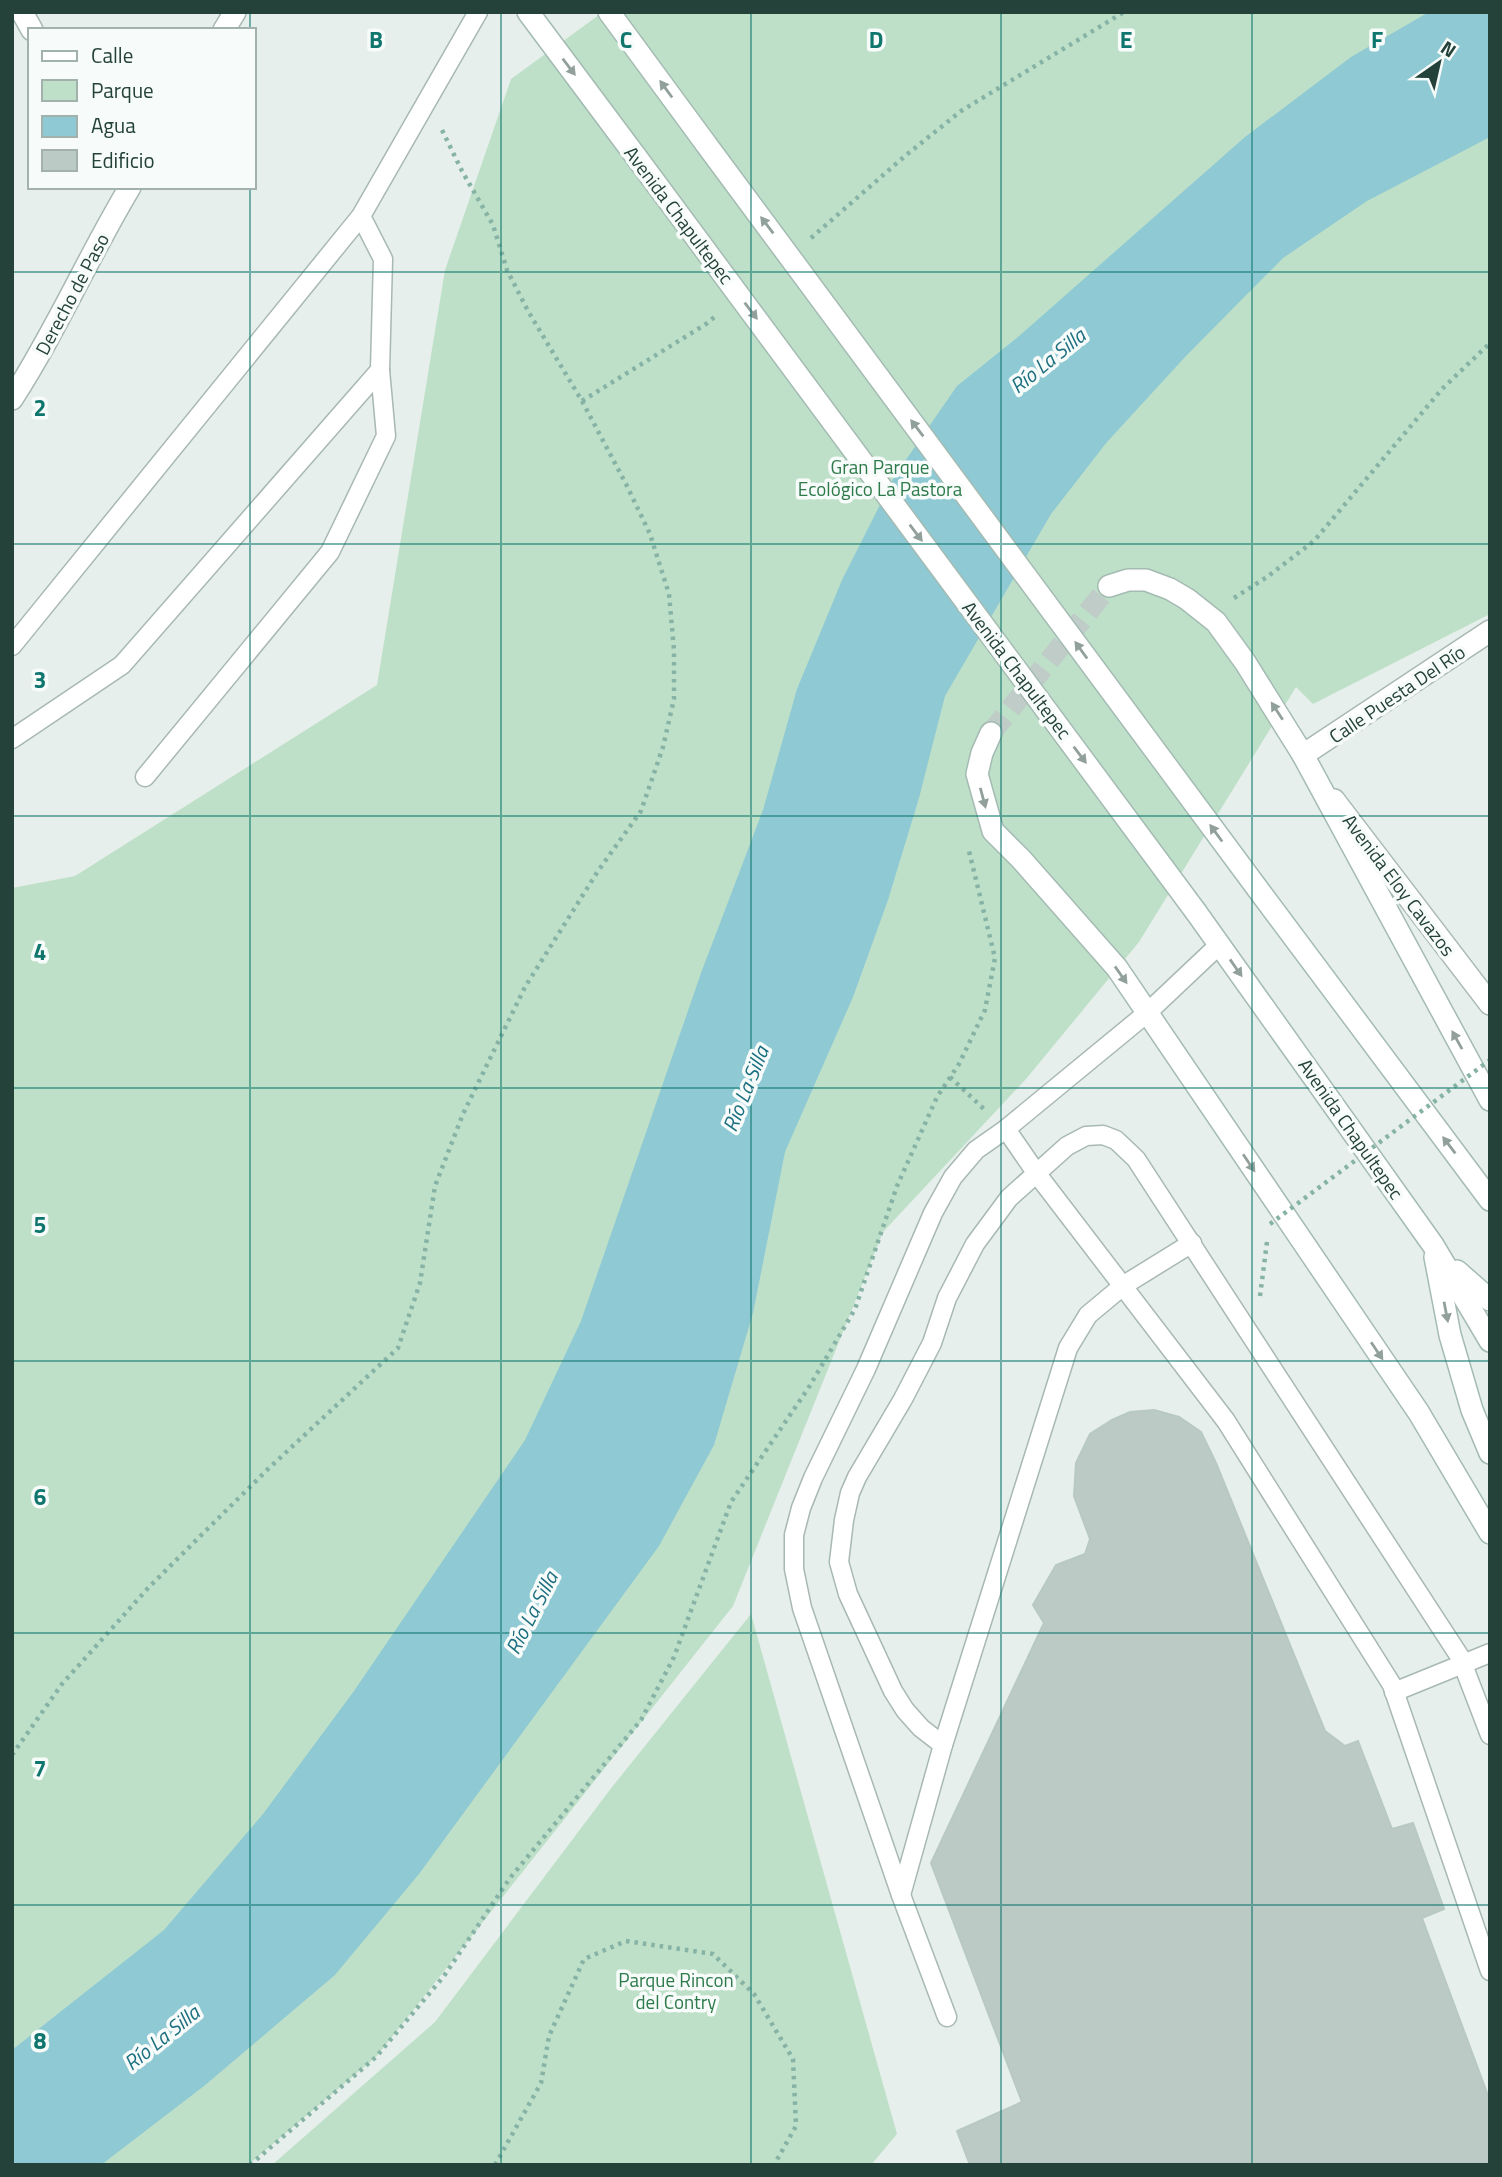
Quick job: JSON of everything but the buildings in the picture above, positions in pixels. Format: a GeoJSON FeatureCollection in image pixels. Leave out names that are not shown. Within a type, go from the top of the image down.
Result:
{"type":"FeatureCollection","features":[{"type":"Feature","properties":{"kind":"main road"},"geometry":{"type":"LineString","coordinates":[[22,12],[31,28]]}},
{"type":"Feature","properties":{"kind":"main road"},"geometry":{"type":"LineString","coordinates":[[225,28],[235,12]]}},
{"type":"Feature","properties":{"kind":"main road","name":"Avenida Chapultepec"},"geometry":{"type":"LineString","coordinates":[[528,12],[1196,912],[1437,1251],[1490,1340]]}},
{"type":"Feature","properties":{"kind":"main road"},"geometry":{"type":"LineString","coordinates":[[610,12],[1490,1200]]}},
{"type":"Feature","properties":{"kind":"main road","name":"Derecho de Paso"},"geometry":{"type":"LineString","coordinates":[[12,399],[75,292],[123,191]]}},
{"type":"Feature","properties":{"kind":"main road"},"geometry":{"type":"LineString","coordinates":[[1109,586],[1128,580],[1146,580],[1179,594],[1216,622],[1245,662],[1306,760],[1490,1100]]}},
{"type":"Feature","properties":{"kind":"main road","name":"Calle Puesta Del Río"},"geometry":{"type":"LineString","coordinates":[[1306,760],[1490,631]]}},
{"type":"Feature","properties":{"kind":"main road"},"geometry":{"type":"LineString","coordinates":[[991,733],[977,774],[993,831],[1117,968],[1419,1413],[1490,1533]]}},
{"type":"Feature","properties":{"kind":"main road","name":"Avenida Eloy Cavazos"},"geometry":{"type":"LineString","coordinates":[[1306,760],[1490,1004]]}},
{"type":"Feature","properties":{"kind":"main road"},"geometry":{"type":"LineString","coordinates":[[1437,1251],[1490,1300]]}},
{"type":"Feature","properties":{"kind":"main road"},"geometry":{"type":"LineString","coordinates":[[1437,1251],[1450,1335],[1472,1410],[1490,1453]]}},
{"type":"Feature","properties":{"kind":"lane"},"geometry":{"type":"LineString","coordinates":[[12,646],[361,216],[478,12]]}},
{"type":"Feature","properties":{"kind":"lane"},"geometry":{"type":"LineString","coordinates":[[145,777],[330,552],[386,436],[380,370],[383,258],[361,216]]}},
{"type":"Feature","properties":{"kind":"lane"},"geometry":{"type":"LineString","coordinates":[[12,739],[122,665],[380,370]]}},
{"type":"Feature","properties":{"kind":"lane"},"geometry":{"type":"LineString","coordinates":[[947,2017],[901,1895],[802,1608],[794,1569],[794,1535],[813,1478],[866,1369],[933,1213],[953,1177],[976,1150],[1006,1129],[1147,1013],[1219,945]]}},
{"type":"Feature","properties":{"kind":"lane"},"geometry":{"type":"LineString","coordinates":[[1006,1129],[1226,1421],[1392,1685],[1490,1971]]}},
{"type":"Feature","properties":{"kind":"lane"},"geometry":{"type":"LineString","coordinates":[[943,1745],[921,1728],[893,1691],[848,1594],[839,1562],[850,1493],[932,1343],[947,1298],[975,1244],[1009,1198],[1066,1146],[1086,1136],[1103,1135],[1116,1140],[1136,1159],[1460,1657],[1490,1735]]}},
{"type":"Feature","properties":{"kind":"lane"},"geometry":{"type":"LineString","coordinates":[[901,1895],[943,1745],[1068,1348],[1088,1315],[1124,1285],[1192,1243]]}},
{"type":"Feature","properties":{"kind":"lane"},"geometry":{"type":"LineString","coordinates":[[1394,1692],[1490,1653]]}},
{"type":"Feature","properties":{"kind":"path"},"geometry":{"type":"LineString","coordinates":[[801,246],[961,111],[1124,12]]}},
{"type":"Feature","properties":{"kind":"path"},"geometry":{"type":"LineString","coordinates":[[12,1755],[62,1684],[149,1587],[267,1470],[398,1348],[420,1283],[435,1186],[463,1114],[526,986],[598,871],[641,811],[663,747],[674,699],[674,650],[669,594],[650,534],[582,401],[528,311],[507,270],[493,225],[462,171],[428,99]]}},
{"type":"Feature","properties":{"kind":"path"},"geometry":{"type":"LineString","coordinates":[[582,401],[706,324],[727,306]]}},
{"type":"Feature","properties":{"kind":"path"},"geometry":{"type":"LineString","coordinates":[[1223,605],[1267,577],[1314,541],[1442,389],[1490,343]]}},
{"type":"Feature","properties":{"kind":"path"},"geometry":{"type":"LineString","coordinates":[[250,2165],[376,2057],[444,1976],[510,1878],[641,1720],[674,1657],[731,1502],[809,1387],[855,1309],[897,1186],[937,1097],[959,1064],[985,1010],[995,958],[966,840]]}},
{"type":"Feature","properties":{"kind":"path"},"geometry":{"type":"LineString","coordinates":[[1255,1340],[1270,1224],[1490,1060]]}},
{"type":"Feature","properties":{"kind":"path"},"geometry":{"type":"LineString","coordinates":[[950,1077],[1006,1129]]}},
{"type":"Feature","properties":{"kind":"path"},"geometry":{"type":"LineString","coordinates":[[495,2165],[541,2083],[549,2036],[584,1959],[626,1941],[713,1954],[754,1994],[793,2059],[796,2126],[774,2165]]}},
{"type":"Feature","properties":{"kind":"green space","name":"Gran Parque Ecológico La Pastora"},"geometry":{"type":"Polygon","coordinates":[[[603,12],[1490,12],[1490,614],[1313,704],[1296,687],[1139,942],[1026,1079],[883,1232],[733,1606],[376,2057],[248,2165],[12,2165],[12,888],[75,876],[377,685],[445,270],[511,79],[603,12]]]}},
{"type":"Feature","properties":{"kind":"green space","name":"Parque Rincon del Contry"},"geometry":{"type":"Polygon","coordinates":[[[751,1614],[897,2134],[871,2165],[272,2165],[435,2022],[612,1787],[751,1614]]]}},
{"type":"Feature","properties":{"kind":"water","name":"Río La Silla"},"geometry":{"type":"Polygon","coordinates":[[[1429,12],[1490,12],[1490,137],[1367,201],[1283,258],[1186,356],[1107,442],[1051,514],[945,696],[919,798],[888,900],[853,997],[785,1152],[753,1313],[714,1445],[659,1546],[419,1874],[335,1975],[204,2086],[101,2165],[12,2165],[12,2050],[164,1930],[263,1814],[354,1691],[525,1440],[581,1321],[701,973],[763,810],[797,689],[842,580],[894,477],[957,386],[1018,337],[1245,137],[1351,57],[1429,12]]]}},
{"type":"Feature","properties":{"kind":"tunnel"},"geometry":{"type":"LineString","coordinates":[[991,733],[1109,586]]}}]}
